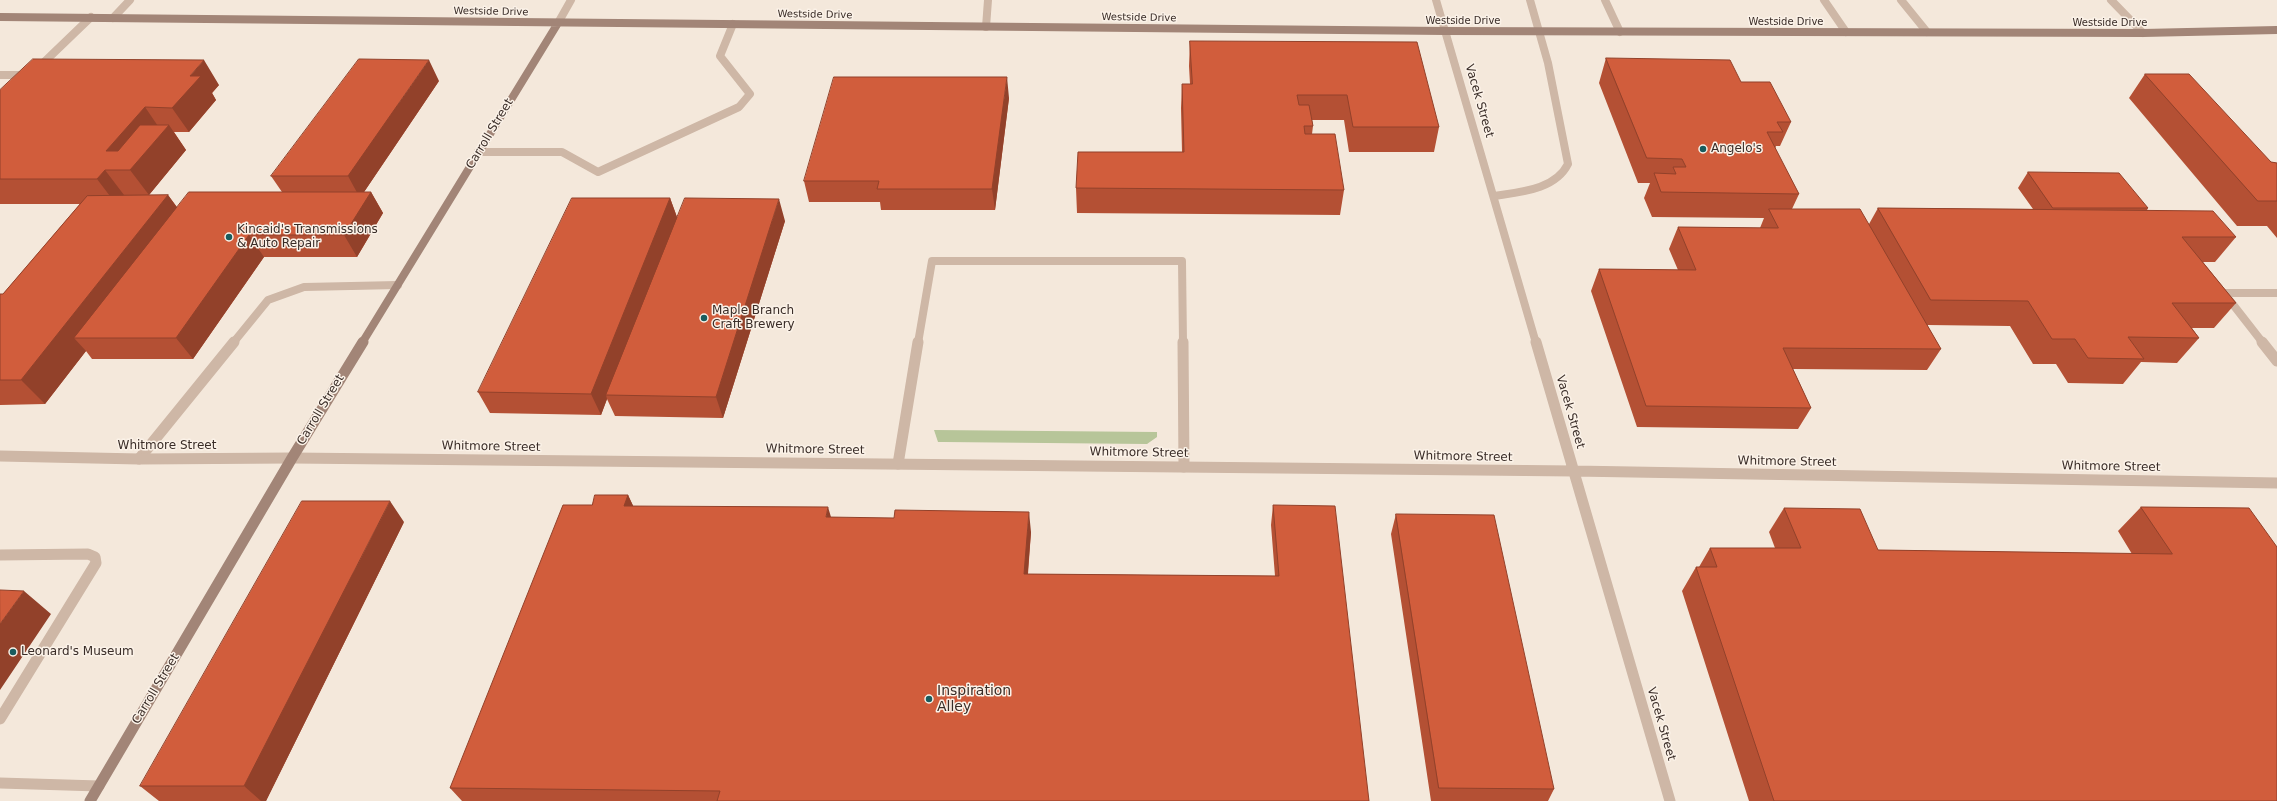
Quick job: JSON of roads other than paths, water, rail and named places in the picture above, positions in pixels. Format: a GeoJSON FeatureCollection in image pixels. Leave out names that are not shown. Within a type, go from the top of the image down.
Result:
{"type":"FeatureCollection","features":[{"type":"Feature","properties":{"kind":"main road","name":"Westside Drive"},"geometry":{"type":"LineString","coordinates":[[0,17],[1539,32],[2143,33],[2277,30]]}},
{"type":"Feature","properties":{"kind":"main road","name":"Carroll Street"},"geometry":{"type":"LineString","coordinates":[[90,801],[292,458],[558,22]]}},
{"type":"Feature","properties":{"kind":"street"},"geometry":{"type":"LineString","coordinates":[[113,18],[130,0]]}},
{"type":"Feature","properties":{"kind":"street"},"geometry":{"type":"LineString","coordinates":[[558,22],[571,0]]}},
{"type":"Feature","properties":{"kind":"street"},"geometry":{"type":"LineString","coordinates":[[986,27],[988,0]]}},
{"type":"Feature","properties":{"kind":"street","name":"Vacek Street"},"geometry":{"type":"LineString","coordinates":[[1436,0],[1670,801]]}},
{"type":"Feature","properties":{"kind":"street"},"geometry":{"type":"LineString","coordinates":[[1494,196],[1530,190],[1546,184],[1563,175],[1568,164],[1548,63],[1530,0]]}},
{"type":"Feature","properties":{"kind":"street"},"geometry":{"type":"LineString","coordinates":[[1605,0],[1620,32]]}},
{"type":"Feature","properties":{"kind":"street"},"geometry":{"type":"LineString","coordinates":[[1824,0],[1846,32]]}},
{"type":"Feature","properties":{"kind":"street"},"geometry":{"type":"LineString","coordinates":[[1901,0],[1927,32]]}},
{"type":"Feature","properties":{"kind":"street"},"geometry":{"type":"LineString","coordinates":[[2111,0],[2143,33]]}},
{"type":"Feature","properties":{"kind":"street"},"geometry":{"type":"LineString","coordinates":[[20,85],[91,18]]}},
{"type":"Feature","properties":{"kind":"street"},"geometry":{"type":"LineString","coordinates":[[478,152],[562,152],[598,172],[739,107],[750,94],[720,56],[733,24]]}},
{"type":"Feature","properties":{"kind":"street"},"geometry":{"type":"LineString","coordinates":[[0,75],[30,75]]}},
{"type":"Feature","properties":{"kind":"street"},"geometry":{"type":"LineString","coordinates":[[898,464],[932,261],[1182,261],[1184,467]]}},
{"type":"Feature","properties":{"kind":"street"},"geometry":{"type":"LineString","coordinates":[[139,459],[268,300],[304,287],[398,285]]}},
{"type":"Feature","properties":{"kind":"street"},"geometry":{"type":"LineString","coordinates":[[2277,293],[2224,293],[2277,361]]}},
{"type":"Feature","properties":{"kind":"street","name":"Whitmore Street"},"geometry":{"type":"LineString","coordinates":[[0,456],[139,459],[292,458],[1574,471],[2277,484]]}},
{"type":"Feature","properties":{"kind":"street"},"geometry":{"type":"LineString","coordinates":[[0,555],[88,554],[95,557],[96,563],[0,719]]}},
{"type":"Feature","properties":{"kind":"street"},"geometry":{"type":"LineString","coordinates":[[0,783],[99,786]]}},
{"type":"Feature","properties":{"kind":"place","name":"Angelo's"},"geometry":{"type":"Point","coordinates":[1703,149]}},
{"type":"Feature","properties":{"kind":"place","name":"Kincaid's Transmissions & Auto Repair"},"geometry":{"type":"Point","coordinates":[229,237]}},
{"type":"Feature","properties":{"kind":"place","name":"Maple Branch Craft Brewery"},"geometry":{"type":"Point","coordinates":[704,318]}},
{"type":"Feature","properties":{"kind":"place","name":"Leonard's Museum"},"geometry":{"type":"Point","coordinates":[13,652]}},
{"type":"Feature","properties":{"kind":"place","name":"Inspiration Alley"},"geometry":{"type":"Point","coordinates":[929,699]}}]}
